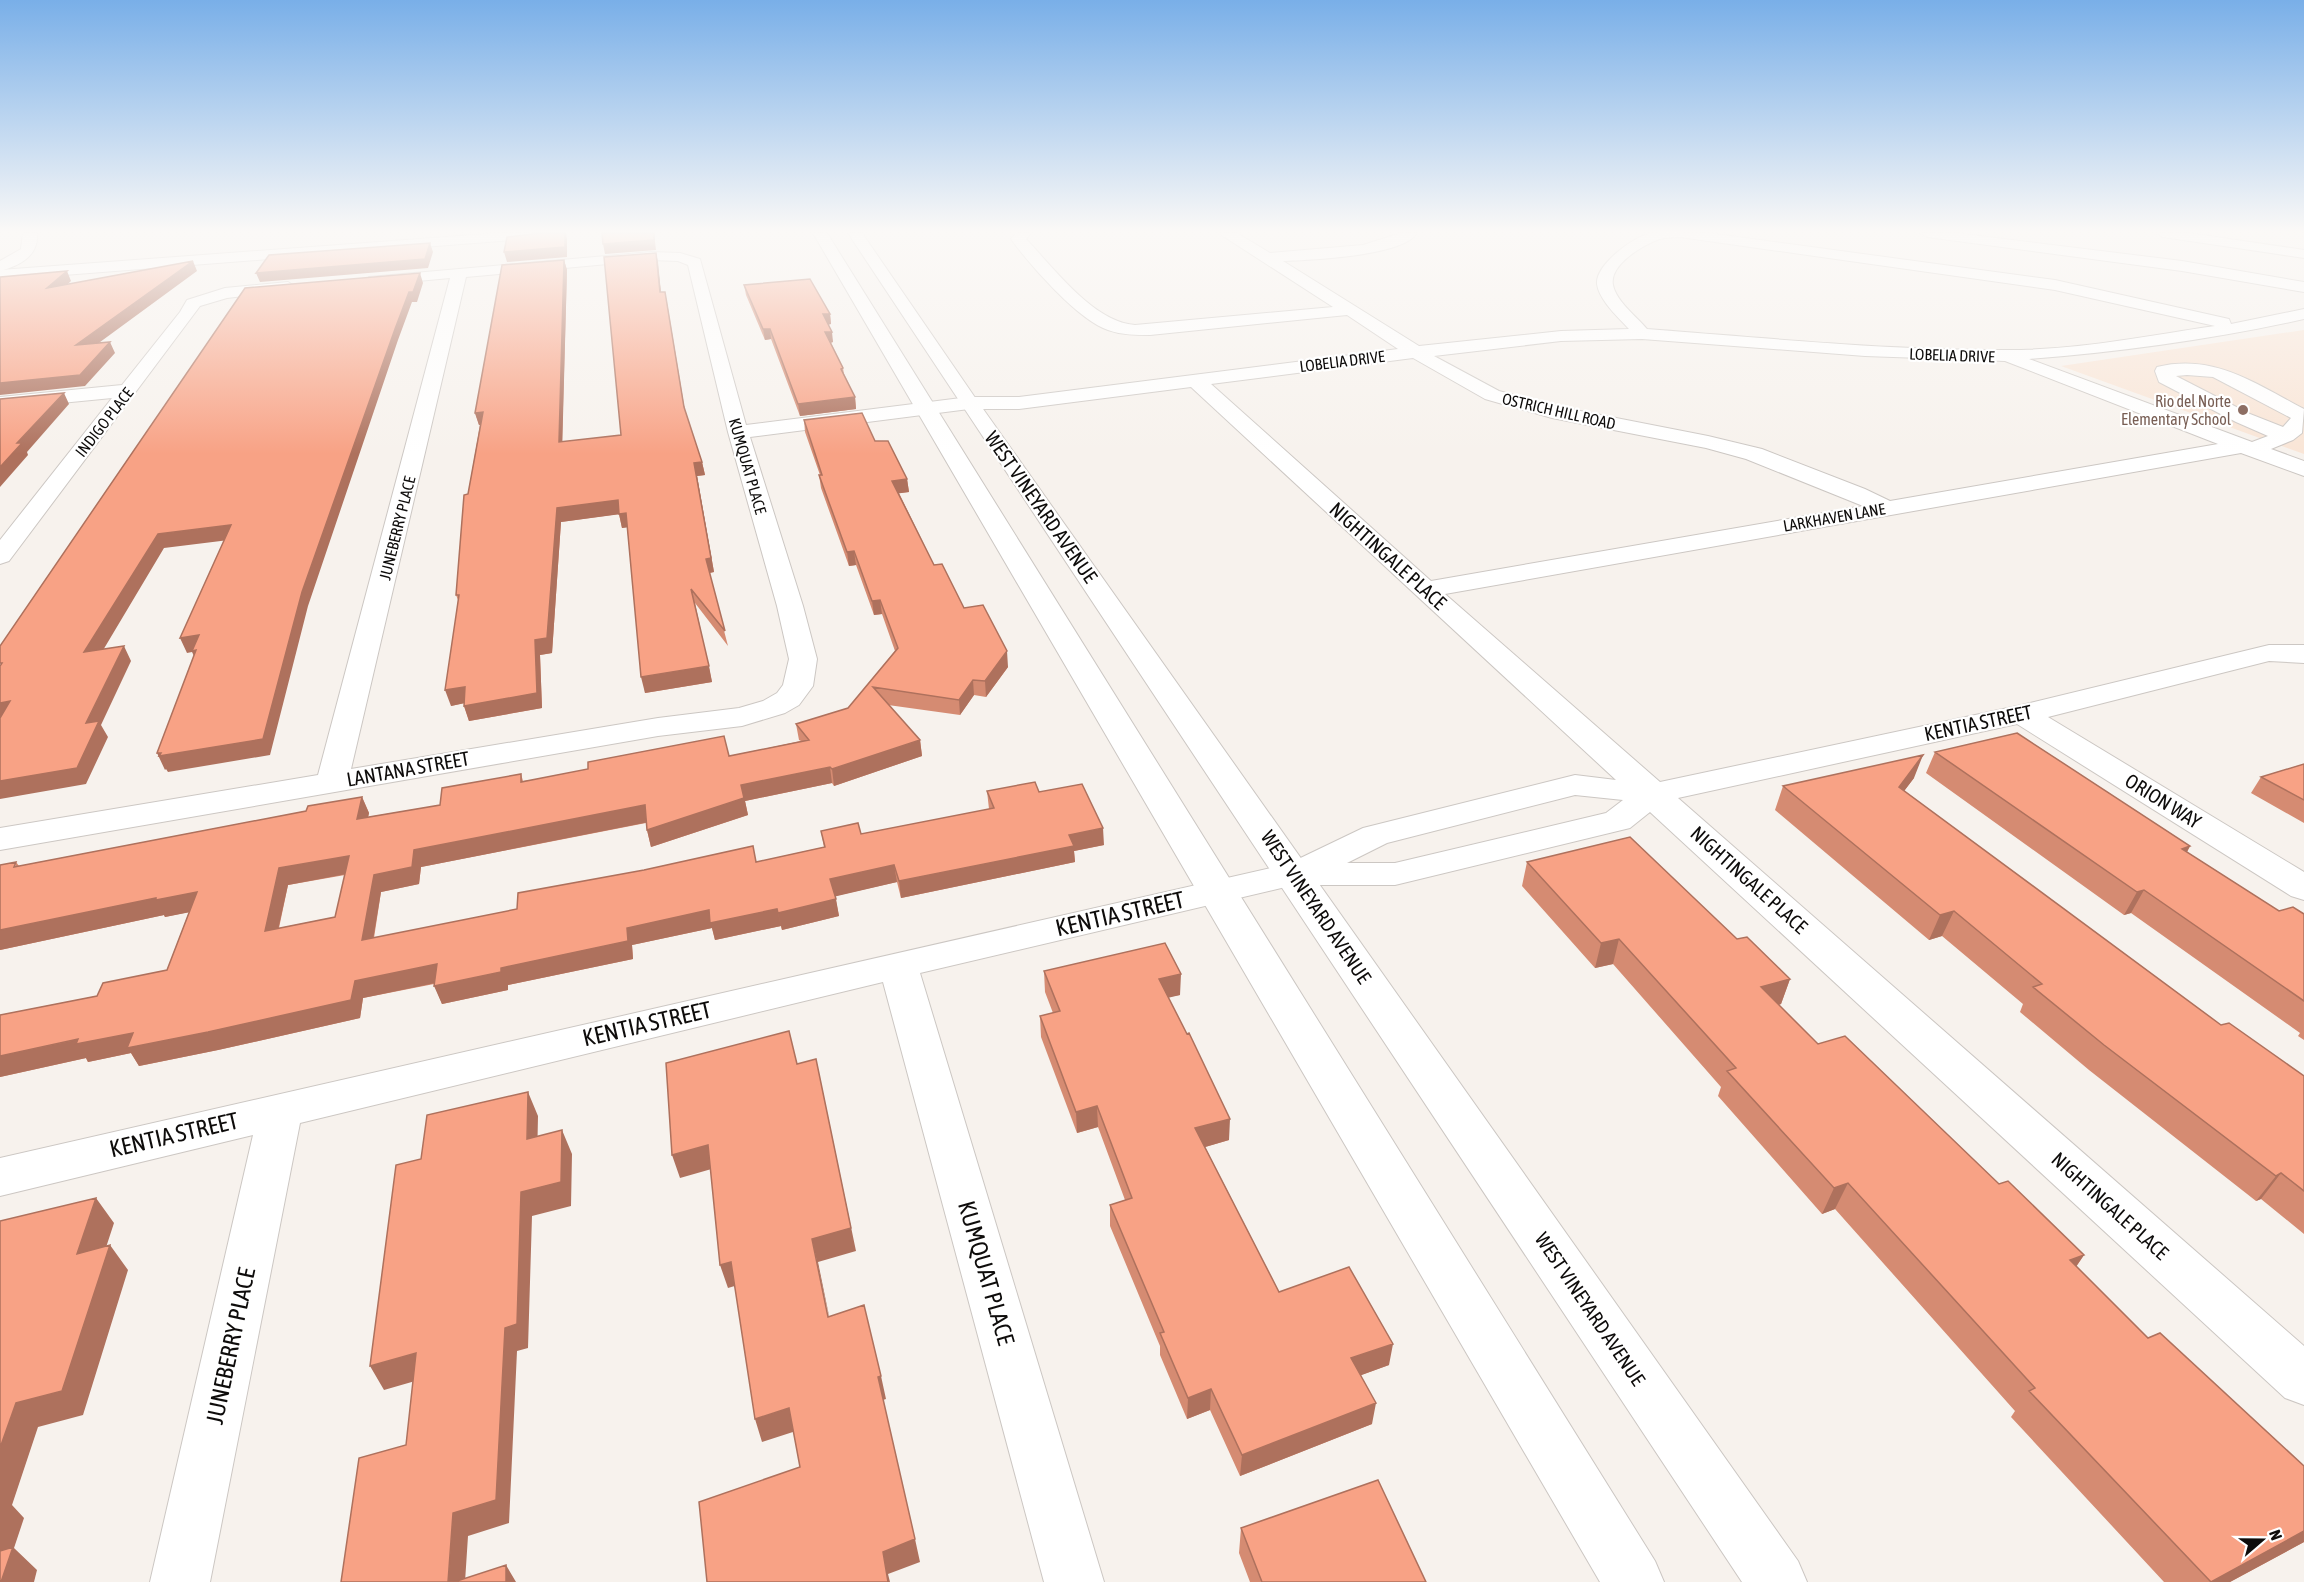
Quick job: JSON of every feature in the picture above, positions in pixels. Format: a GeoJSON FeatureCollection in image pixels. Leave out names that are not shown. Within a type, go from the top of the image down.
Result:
{"type":"FeatureCollection","features":[{"type":"Feature","properties":{"kind":"street","name":"INDIGO PLACE"},"geometry":{"type":"LineString","coordinates":[[0,556],[191,307]]}},
{"type":"Feature","properties":{"kind":"street","name":"JUNEBERRY PLACE"},"geometry":{"type":"LineString","coordinates":[[333,782],[451,307]]}},
{"type":"Feature","properties":{"kind":"street","name":"KUMQUAT PLACE"},"geometry":{"type":"LineString","coordinates":[[705,307],[738,432],[790,606],[803,659],[801,676]]}},
{"type":"Feature","properties":{"kind":"street"},"geometry":{"type":"LineString","coordinates":[[865,307],[1634,1582]]}},
{"type":"Feature","properties":{"kind":"street","name":"WEST VINEYARD AVENUE"},"geometry":{"type":"LineString","coordinates":[[905,307],[1777,1582]]}},
{"type":"Feature","properties":{"kind":"street"},"geometry":{"type":"LineString","coordinates":[[1084,307],[1101,321],[1124,328],[1171,328],[1351,310]]}},
{"type":"Feature","properties":{"kind":"street","name":"OSTRICH HILL ROAD"},"geometry":{"type":"LineString","coordinates":[[1346,307],[1473,387],[1492,395],[1551,412],[1708,442],[1754,454],[1857,494],[1885,508]]}},
{"type":"Feature","properties":{"kind":"street"},"geometry":{"type":"LineString","coordinates":[[1620,307],[1642,334]]}},
{"type":"Feature","properties":{"kind":"street"},"geometry":{"type":"LineString","coordinates":[[2156,307],[2241,328]]}},
{"type":"Feature","properties":{"kind":"street","name":"LOBELIA DRIVE"},"geometry":{"type":"LineString","coordinates":[[738,432],[969,403],[1019,403],[1561,336],[1642,334],[1912,354],[2004,356],[2077,350],[2241,328],[2304,314]]}},
{"type":"Feature","properties":{"kind":"street"},"geometry":{"type":"LineString","coordinates":[[2004,356],[2304,469]]}},
{"type":"Feature","properties":{"kind":"street"},"geometry":{"type":"LineString","coordinates":[[2187,369],[2217,372],[2264,395],[2302,416],[2301,422],[2286,436],[2243,418],[2166,378],[2164,371],[2187,369]]}},
{"type":"Feature","properties":{"kind":"street","name":"NIGHTINGALE PLACE"},"geometry":{"type":"LineString","coordinates":[[1181,382],[1425,590],[2304,1380]]}},
{"type":"Feature","properties":{"kind":"street"},"geometry":{"type":"LineString","coordinates":[[0,403],[129,390]]}},
{"type":"Feature","properties":{"kind":"street","name":"LARKHAVEN LANE"},"geometry":{"type":"LineString","coordinates":[[1425,590],[1885,508],[2248,448],[2286,436]]}},
{"type":"Feature","properties":{"kind":"street","name":"KENTIA STREET"},"geometry":{"type":"LineString","coordinates":[[0,1177],[1294,874],[1395,874],[1618,821],[1652,794],[2022,714],[2269,653],[2304,654]]}},
{"type":"Feature","properties":{"kind":"street","name":"LANTANA STREET"},"geometry":{"type":"LineString","coordinates":[[0,840],[658,727],[763,712],[788,699],[798,686],[801,676]]}},
{"type":"Feature","properties":{"kind":"street","name":"ORION WAY"},"geometry":{"type":"LineString","coordinates":[[2022,714],[2304,888]]}},
{"type":"Feature","properties":{"kind":"street","name":"KUMQUAT PLACE"},"geometry":{"type":"LineString","coordinates":[[898,965],[1074,1582]]}},
{"type":"Feature","properties":{"kind":"street","name":"JUNEBERRY PLACE"},"geometry":{"type":"LineString","coordinates":[[180,1582],[281,1110]]}},
{"type":"Feature","properties":{"kind":"shaded area","name":"Rio del Norte Elementary School"},"geometry":{"type":"Polygon","coordinates":[[[2304,330],[2304,454],[2061,366],[2304,330]]]}},
{"type":"Feature","properties":{"kind":"building"},"geometry":{"type":"Polygon","coordinates":[[[0,307],[129,307],[76,345],[110,342],[80,375],[0,383],[0,307]]]}},
{"type":"Feature","properties":{"kind":"building"},"geometry":{"type":"Polygon","coordinates":[[[232,307],[403,307],[302,592],[263,739],[159,756],[161,753],[157,753],[196,650],[192,651],[199,635],[180,638],[231,525],[158,534],[84,652],[124,646],[86,723],[99,721],[77,768],[0,781],[0,718],[10,701],[0,703],[0,666],[2,663],[0,663],[0,646],[232,307]]]}},
{"type":"Feature","properties":{"kind":"building"},"geometry":{"type":"Polygon","coordinates":[[[494,307],[563,307],[559,442],[621,435],[609,307],[667,307],[684,407],[702,462],[694,463],[711,558],[706,559],[725,631],[691,589],[709,666],[641,677],[626,513],[619,514],[618,500],[557,508],[547,638],[535,640],[537,693],[464,706],[465,687],[445,690],[459,595],[456,595],[464,495],[468,494],[483,412],[475,413],[494,307]]]}},
{"type":"Feature","properties":{"kind":"building"},"geometry":{"type":"Polygon","coordinates":[[[753,307],[826,307],[830,314],[823,314],[832,332],[825,332],[855,397],[798,404],[770,329],[763,329],[753,307]]]}},
{"type":"Feature","properties":{"kind":"building"},"geometry":{"type":"Polygon","coordinates":[[[64,393],[17,443],[22,443],[0,467],[0,399],[64,393]]]}},
{"type":"Feature","properties":{"kind":"building"},"geometry":{"type":"Polygon","coordinates":[[[862,413],[875,441],[888,441],[907,479],[892,481],[934,565],[942,564],[964,608],[983,605],[1007,651],[985,681],[973,680],[959,700],[873,687],[920,740],[832,769],[830,767],[741,785],[744,798],[647,830],[645,805],[414,850],[412,867],[374,875],[362,940],[517,909],[518,893],[644,870],[753,846],[756,862],[825,847],[821,831],[858,823],[861,834],[994,808],[987,791],[1035,782],[1039,792],[1082,784],[1103,828],[1069,835],[1074,846],[899,881],[894,865],[830,879],[836,899],[778,913],[777,909],[710,923],[709,910],[627,928],[628,941],[501,968],[501,972],[434,986],[437,964],[355,981],[351,1000],[208,1032],[127,1048],[133,1033],[76,1044],[78,1039],[0,1056],[0,1015],[97,996],[103,983],[167,970],[197,892],[156,900],[156,898],[0,930],[0,865],[16,862],[14,867],[306,811],[308,806],[362,797],[357,819],[440,805],[442,788],[521,774],[521,782],[588,769],[588,762],[724,736],[729,756],[809,740],[796,724],[848,708],[898,648],[880,600],[872,601],[854,551],[847,552],[819,475],[822,475],[804,420],[862,413]],[[349,856],[279,868],[265,931],[335,917],[349,856]]]}},
{"type":"Feature","properties":{"kind":"building"},"geometry":{"type":"Polygon","coordinates":[[[2017,733],[2190,846],[2182,849],[2279,911],[2293,907],[2304,914],[2304,1001],[2144,890],[2137,892],[1935,752],[2017,733]]]}},
{"type":"Feature","properties":{"kind":"building"},"geometry":{"type":"Polygon","coordinates":[[[1923,755],[1899,787],[2221,1025],[2229,1023],[2304,1076],[2304,1191],[2281,1173],[2276,1176],[2104,1045],[2033,987],[2042,984],[1954,911],[1940,915],[1783,786],[1923,755]]]}},
{"type":"Feature","properties":{"kind":"building"},"geometry":{"type":"Polygon","coordinates":[[[2304,764],[2304,800],[2261,777],[2304,764]]]}},
{"type":"Feature","properties":{"kind":"building"},"geometry":{"type":"Polygon","coordinates":[[[1630,837],[1737,939],[1747,937],[1790,979],[1761,987],[1818,1044],[1845,1036],[1999,1184],[2008,1181],[2084,1255],[2070,1260],[2148,1338],[2160,1333],[2304,1466],[2304,1531],[2211,1582],[2029,1391],[2035,1388],[1848,1183],[1834,1188],[1727,1071],[1736,1068],[1619,939],[1601,943],[1527,862],[1630,837]]]}},
{"type":"Feature","properties":{"kind":"building"},"geometry":{"type":"Polygon","coordinates":[[[1165,943],[1181,974],[1159,979],[1187,1034],[1189,1033],[1230,1119],[1195,1128],[1279,1292],[1349,1267],[1393,1344],[1351,1358],[1376,1403],[1242,1455],[1211,1389],[1188,1398],[1160,1333],[1164,1332],[1110,1205],[1132,1198],[1097,1106],[1076,1112],[1040,1016],[1060,1011],[1044,971],[1165,943]]]}},
{"type":"Feature","properties":{"kind":"building"},"geometry":{"type":"Polygon","coordinates":[[[789,1031],[797,1064],[816,1059],[851,1228],[812,1239],[828,1317],[864,1305],[915,1539],[883,1552],[888,1582],[707,1582],[699,1502],[800,1467],[789,1408],[755,1419],[731,1262],[720,1265],[708,1145],[672,1155],[666,1063],[789,1031]]]}},
{"type":"Feature","properties":{"kind":"building"},"geometry":{"type":"Polygon","coordinates":[[[528,1092],[527,1139],[562,1130],[561,1182],[521,1192],[517,1324],[505,1328],[496,1500],[453,1513],[448,1582],[341,1582],[359,1458],[406,1445],[416,1353],[370,1366],[396,1165],[421,1159],[427,1115],[528,1092]]]}},
{"type":"Feature","properties":{"kind":"building"},"geometry":{"type":"Polygon","coordinates":[[[96,1198],[77,1254],[110,1245],[62,1391],[16,1403],[0,1448],[0,1221],[96,1198]]]}},
{"type":"Feature","properties":{"kind":"building"},"geometry":{"type":"Polygon","coordinates":[[[1378,1480],[1426,1582],[1262,1582],[1241,1528],[1378,1480]]]}},
{"type":"Feature","properties":{"kind":"building"},"geometry":{"type":"Polygon","coordinates":[[[13,1547],[1,1582],[0,1582],[0,1551],[13,1547]]]}},
{"type":"Feature","properties":{"kind":"building"},"geometry":{"type":"Polygon","coordinates":[[[506,1565],[506,1582],[454,1582],[506,1565]]]}},
{"type":"Feature","properties":{"kind":"place","name":"Rio del Norte Elementary School"},"geometry":{"type":"Point","coordinates":[2243,410]}}]}
